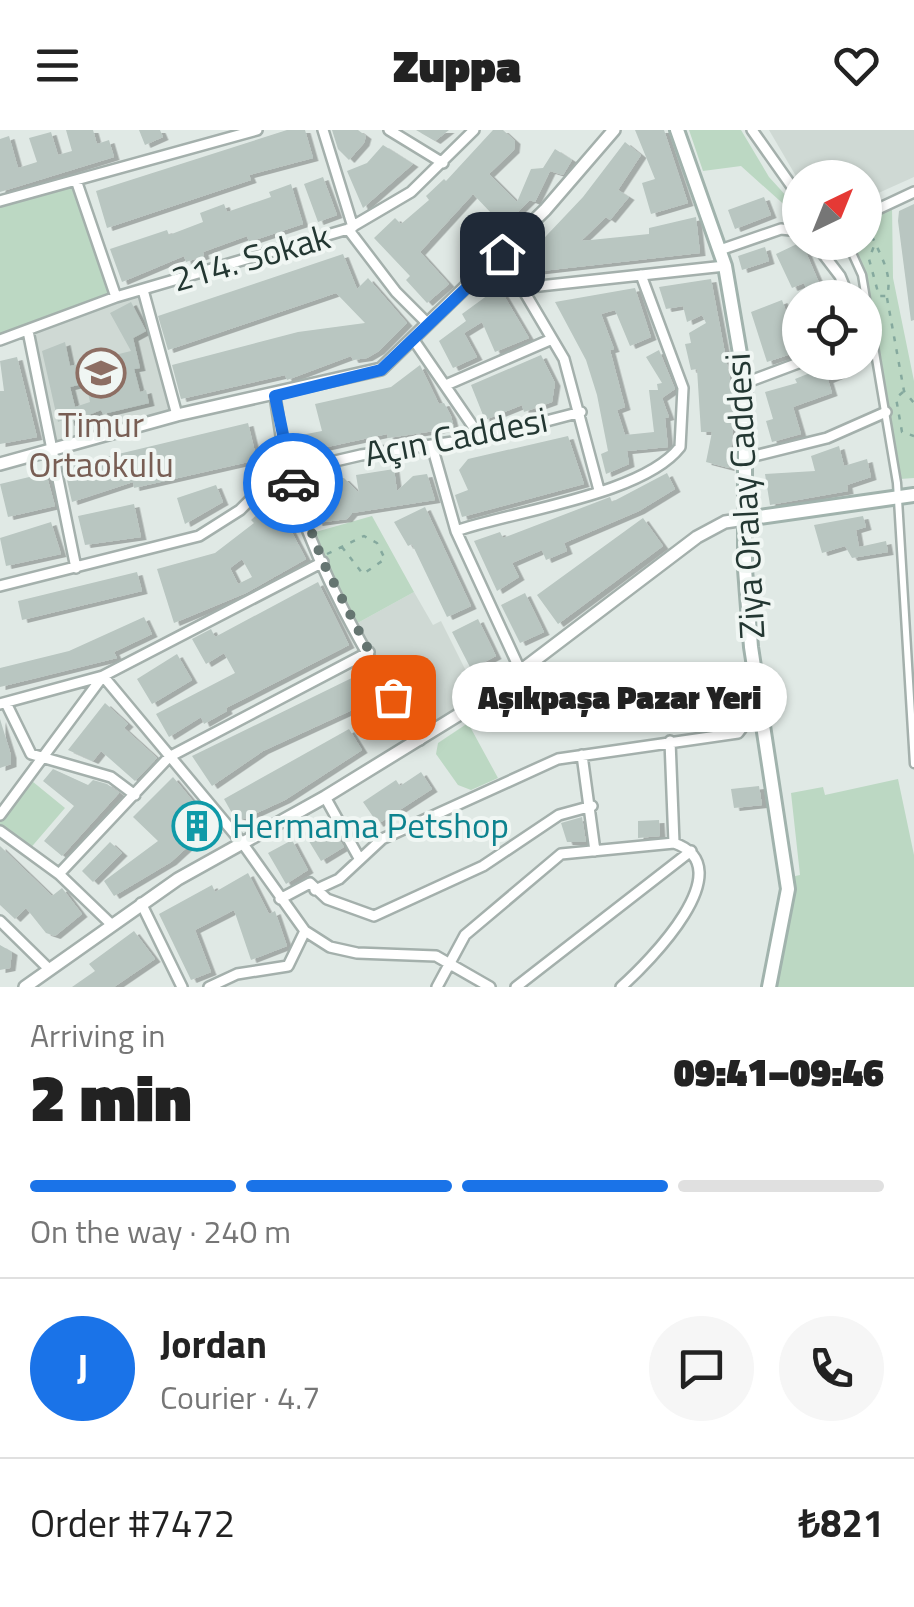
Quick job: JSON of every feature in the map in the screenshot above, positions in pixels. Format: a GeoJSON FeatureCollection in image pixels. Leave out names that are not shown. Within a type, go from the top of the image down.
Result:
{"type":"FeatureCollection","features":[{"type":"Feature","properties":{"kind":"main road","name":"Ziya Oralay Caddesi"},"geometry":{"type":"LineString","coordinates":[[678,130],[720,250],[745,383],[745,519],[751,647],[788,890],[770,987]]}},
{"type":"Feature","properties":{"kind":"main road"},"geometry":{"type":"LineString","coordinates":[[745,519],[914,495]]}},
{"type":"Feature","properties":{"kind":"street"},"geometry":{"type":"LineString","coordinates":[[0,201],[256,130]]}},
{"type":"Feature","properties":{"kind":"street"},"geometry":{"type":"LineString","coordinates":[[323,130],[351,228],[396,292],[428,324]]}},
{"type":"Feature","properties":{"kind":"street"},"geometry":{"type":"LineString","coordinates":[[389,130],[443,163]]}},
{"type":"Feature","properties":{"kind":"street","name":"214. Sokak"},"geometry":{"type":"LineString","coordinates":[[0,340],[116,298],[351,228],[393,204],[443,163],[474,130]]}},
{"type":"Feature","properties":{"kind":"street"},"geometry":{"type":"LineString","coordinates":[[0,464],[177,415],[373,373],[502,254],[614,130]]}},
{"type":"Feature","properties":{"kind":"street"},"geometry":{"type":"LineString","coordinates":[[752,130],[782,172]]}},
{"type":"Feature","properties":{"kind":"street"},"geometry":{"type":"LineString","coordinates":[[76,180],[116,298]]}},
{"type":"Feature","properties":{"kind":"street"},"geometry":{"type":"LineString","coordinates":[[882,208],[914,192]]}},
{"type":"Feature","properties":{"kind":"street"},"geometry":{"type":"LineString","coordinates":[[720,250],[782,228]]}},
{"type":"Feature","properties":{"kind":"street"},"geometry":{"type":"LineString","coordinates":[[502,254],[552,339],[581,412],[599,490]]}},
{"type":"Feature","properties":{"kind":"street"},"geometry":{"type":"LineString","coordinates":[[855,260],[862,275],[886,412],[896,495],[914,764]]}},
{"type":"Feature","properties":{"kind":"street"},"geometry":{"type":"LineString","coordinates":[[521,288],[724,266]]}},
{"type":"Feature","properties":{"kind":"street"},"geometry":{"type":"LineString","coordinates":[[456,531],[599,490],[671,459],[684,434],[677,367],[641,275]]}},
{"type":"Feature","properties":{"kind":"street"},"geometry":{"type":"LineString","coordinates":[[143,290],[177,415]]}},
{"type":"Feature","properties":{"kind":"street"},"geometry":{"type":"LineString","coordinates":[[28,331],[76,568]]}},
{"type":"Feature","properties":{"kind":"street"},"geometry":{"type":"LineString","coordinates":[[413,338],[481,438]]}},
{"type":"Feature","properties":{"kind":"street"},"geometry":{"type":"LineString","coordinates":[[446,385],[552,339]]}},
{"type":"Feature","properties":{"kind":"street"},"geometry":{"type":"LineString","coordinates":[[745,383],[782,369]]}},
{"type":"Feature","properties":{"kind":"street"},"geometry":{"type":"LineString","coordinates":[[275,396],[288,472],[322,560],[420,740]]}},
{"type":"Feature","properties":{"kind":"street","name":"Açın Caddesi"},"geometry":{"type":"LineString","coordinates":[[0,586],[199,536],[240,510],[269,481],[288,472],[361,455],[481,438],[581,412]]}},
{"type":"Feature","properties":{"kind":"street"},"geometry":{"type":"LineString","coordinates":[[746,458],[827,438],[886,412]]}},
{"type":"Feature","properties":{"kind":"street"},"geometry":{"type":"LineString","coordinates":[[432,446],[456,531],[521,672]]}},
{"type":"Feature","properties":{"kind":"street"},"geometry":{"type":"LineString","coordinates":[[25,987],[140,903],[420,740],[521,672],[697,537],[725,522],[745,519]]}},
{"type":"Feature","properties":{"kind":"street"},"geometry":{"type":"LineString","coordinates":[[135,796],[111,777],[40,759],[24,746],[3,703],[104,676],[322,560]]}},
{"type":"Feature","properties":{"kind":"street"},"geometry":{"type":"LineString","coordinates":[[315,890],[339,880],[359,858],[396,833],[558,758],[670,741],[725,738],[745,728],[751,647]]}},
{"type":"Feature","properties":{"kind":"street"},"geometry":{"type":"LineString","coordinates":[[59,874],[169,758],[369,652]]}},
{"type":"Feature","properties":{"kind":"street"},"geometry":{"type":"LineString","coordinates":[[104,676],[243,844],[304,931],[330,946],[357,953],[417,953],[448,961],[490,987]]}},
{"type":"Feature","properties":{"kind":"street"},"geometry":{"type":"LineString","coordinates":[[0,814],[104,676]]}},
{"type":"Feature","properties":{"kind":"street"},"geometry":{"type":"LineString","coordinates":[[670,741],[674,843]]}},
{"type":"Feature","properties":{"kind":"street"},"geometry":{"type":"LineString","coordinates":[[582,755],[592,806],[595,851]]}},
{"type":"Feature","properties":{"kind":"street"},"geometry":{"type":"LineString","coordinates":[[325,797],[359,858]]}},
{"type":"Feature","properties":{"kind":"street"},"geometry":{"type":"LineString","coordinates":[[280,898],[310,883],[345,907],[374,916],[483,866],[559,815],[592,806]]}},
{"type":"Feature","properties":{"kind":"street"},"geometry":{"type":"LineString","coordinates":[[0,831],[59,874],[110,924]]}},
{"type":"Feature","properties":{"kind":"street"},"geometry":{"type":"LineString","coordinates":[[437,987],[448,961],[479,921],[552,860],[571,852],[674,843],[691,851]]}},
{"type":"Feature","properties":{"kind":"street"},"geometry":{"type":"LineString","coordinates":[[516,987],[691,851]]}},
{"type":"Feature","properties":{"kind":"street"},"geometry":{"type":"LineString","coordinates":[[621,987],[653,956],[692,900],[699,882],[691,851]]}},
{"type":"Feature","properties":{"kind":"street"},"geometry":{"type":"LineString","coordinates":[[140,903],[182,987]]}},
{"type":"Feature","properties":{"kind":"street"},"geometry":{"type":"LineString","coordinates":[[0,921],[49,969]]}},
{"type":"Feature","properties":{"kind":"street"},"geometry":{"type":"LineString","coordinates":[[209,987],[237,974],[288,966],[304,931]]}},
{"type":"Feature","properties":{"kind":"path"},"geometry":{"type":"LineString","coordinates":[[882,257],[890,285],[887,296],[904,391],[914,403]]}},
{"type":"Feature","properties":{"kind":"path"},"geometry":{"type":"LineString","coordinates":[[869,260],[879,296],[887,296]]}},
{"type":"Feature","properties":{"kind":"path"},"geometry":{"type":"LineString","coordinates":[[904,391],[896,398],[902,432],[914,436]]}},
{"type":"Feature","properties":{"kind":"path"},"geometry":{"type":"LineString","coordinates":[[322,560],[342,547],[364,536],[377,543],[386,557],[363,574],[352,565],[342,547]]}},
{"type":"Feature","properties":{"kind":"shaded area"},"geometry":{"type":"Polygon","coordinates":[[[769,130],[914,130],[914,177],[882,191],[882,160],[787,160],[769,130]]]}},
{"type":"Feature","properties":{"kind":"shaded area","name":"Timur Ortaokulu"},"geometry":{"type":"Polygon","coordinates":[[[143,290],[177,415],[52,450],[28,331],[143,290]]]}},
{"type":"Feature","properties":{"kind":"shaded area"},"geometry":{"type":"Polygon","coordinates":[[[414,592],[433,625],[441,621],[481,701],[420,740],[354,625],[414,592]]]}},
{"type":"Feature","properties":{"kind":"green space"},"geometry":{"type":"Polygon","coordinates":[[[689,130],[741,130],[782,191],[782,203],[741,166],[703,171],[689,130]]]}},
{"type":"Feature","properties":{"kind":"green space"},"geometry":{"type":"Polygon","coordinates":[[[76,180],[116,297],[0,340],[0,201],[76,180]]]}},
{"type":"Feature","properties":{"kind":"green space"},"geometry":{"type":"Polygon","coordinates":[[[892,205],[893,278],[914,381],[914,478],[900,479],[882,378],[882,280],[865,280],[861,260],[882,260],[882,210],[892,205]]]}},
{"type":"Feature","properties":{"kind":"green space"},"geometry":{"type":"Polygon","coordinates":[[[372,516],[414,592],[354,625],[312,533],[372,516]]]}},
{"type":"Feature","properties":{"kind":"green space"},"geometry":{"type":"Polygon","coordinates":[[[468,723],[498,778],[471,790],[458,785],[436,754],[438,743],[468,723]]]}},
{"type":"Feature","properties":{"kind":"green space"},"geometry":{"type":"Polygon","coordinates":[[[27,777],[65,808],[28,851],[0,831],[0,815],[27,777]]]}},
{"type":"Feature","properties":{"kind":"green space"},"geometry":{"type":"Polygon","coordinates":[[[898,779],[914,855],[914,987],[769,987],[786,878],[800,875],[791,793],[823,787],[825,795],[898,779]]]}},
{"type":"Feature","properties":{"kind":"building"},"geometry":{"type":"Polygon","coordinates":[[[66,130],[93,130],[97,144],[109,140],[114,157],[0,192],[0,139],[9,136],[18,168],[37,162],[29,138],[51,132],[58,155],[72,151],[66,130]]]}},
{"type":"Feature","properties":{"kind":"building"},"geometry":{"type":"Polygon","coordinates":[[[139,130],[160,130],[163,137],[145,145],[139,130]]]}},
{"type":"Feature","properties":{"kind":"building"},"geometry":{"type":"Polygon","coordinates":[[[287,130],[305,130],[313,158],[249,175],[251,180],[107,228],[96,191],[287,130]]]}},
{"type":"Feature","properties":{"kind":"building"},"geometry":{"type":"Polygon","coordinates":[[[332,130],[358,130],[366,136],[364,143],[349,160],[338,149],[332,130]]]}},
{"type":"Feature","properties":{"kind":"building"},"geometry":{"type":"Polygon","coordinates":[[[416,130],[449,130],[435,141],[416,130]]]}},
{"type":"Feature","properties":{"kind":"building"},"geometry":{"type":"Polygon","coordinates":[[[493,130],[503,130],[515,141],[514,150],[489,174],[517,202],[531,169],[543,168],[555,149],[572,160],[563,175],[550,171],[535,202],[530,200],[488,241],[476,230],[492,214],[473,194],[420,252],[449,284],[427,303],[406,280],[410,276],[374,238],[395,218],[401,224],[429,200],[426,196],[446,181],[493,130]]]}},
{"type":"Feature","properties":{"kind":"building"},"geometry":{"type":"Polygon","coordinates":[[[635,130],[664,130],[688,203],[651,214],[642,183],[655,179],[635,130]]]}},
{"type":"Feature","properties":{"kind":"building"},"geometry":{"type":"Polygon","coordinates":[[[625,142],[641,155],[618,190],[629,197],[610,220],[606,217],[581,241],[649,234],[649,228],[696,217],[700,253],[533,272],[530,253],[583,197],[625,142]]]}},
{"type":"Feature","properties":{"kind":"building"},"geometry":{"type":"Polygon","coordinates":[[[383,145],[413,164],[363,208],[347,171],[367,163],[383,145]]]}},
{"type":"Feature","properties":{"kind":"building"},"geometry":{"type":"Polygon","coordinates":[[[323,177],[337,215],[318,222],[304,184],[323,177]]]}},
{"type":"Feature","properties":{"kind":"building"},"geometry":{"type":"Polygon","coordinates":[[[291,184],[303,224],[249,242],[247,236],[186,262],[184,256],[122,282],[110,249],[167,230],[169,235],[203,222],[200,213],[224,204],[227,212],[271,197],[269,192],[291,184]]]}},
{"type":"Feature","properties":{"kind":"building"},"geometry":{"type":"Polygon","coordinates":[[[764,197],[771,215],[735,229],[728,210],[764,197]]]}},
{"type":"Feature","properties":{"kind":"building"},"geometry":{"type":"Polygon","coordinates":[[[914,204],[911,321],[898,221],[899,211],[914,204]]]}},
{"type":"Feature","properties":{"kind":"building"},"geometry":{"type":"Polygon","coordinates":[[[765,247],[769,261],[742,270],[738,256],[765,247]]]}},
{"type":"Feature","properties":{"kind":"building"},"geometry":{"type":"Polygon","coordinates":[[[782,251],[782,260],[809,260],[818,280],[788,280],[776,254],[782,251]]]}},
{"type":"Feature","properties":{"kind":"building"},"geometry":{"type":"Polygon","coordinates":[[[343,254],[357,289],[368,278],[407,323],[379,351],[367,358],[353,360],[351,356],[287,380],[285,375],[181,399],[172,365],[298,332],[365,323],[336,293],[168,350],[158,316],[343,254]]]}},
{"type":"Feature","properties":{"kind":"building"},"geometry":{"type":"Polygon","coordinates":[[[711,279],[735,406],[729,468],[706,462],[712,432],[701,432],[697,369],[691,370],[685,344],[691,343],[689,333],[706,323],[702,315],[687,322],[683,306],[666,309],[659,287],[711,279]]]}},
{"type":"Feature","properties":{"kind":"building"},"geometry":{"type":"Polygon","coordinates":[[[499,287],[529,338],[495,352],[482,322],[464,333],[477,357],[453,368],[439,341],[466,321],[462,314],[499,287]]]}},
{"type":"Feature","properties":{"kind":"building"},"geometry":{"type":"Polygon","coordinates":[[[635,288],[651,337],[630,346],[615,310],[601,314],[614,349],[610,350],[625,407],[617,410],[625,435],[654,432],[649,390],[658,390],[657,384],[662,383],[646,357],[659,350],[675,389],[662,398],[669,417],[665,418],[668,447],[627,451],[629,464],[606,474],[601,454],[608,451],[597,395],[586,360],[555,302],[635,288]]]}},
{"type":"Feature","properties":{"kind":"building"},"geometry":{"type":"Polygon","coordinates":[[[782,300],[782,357],[767,362],[751,312],[782,300]]]}},
{"type":"Feature","properties":{"kind":"building"},"geometry":{"type":"Polygon","coordinates":[[[131,302],[146,331],[133,338],[140,368],[134,369],[140,392],[146,390],[149,403],[103,414],[101,410],[69,423],[68,418],[58,422],[42,351],[65,342],[70,366],[131,351],[110,313],[131,302]],[[86,383],[70,387],[75,407],[90,402],[86,383]]]}},
{"type":"Feature","properties":{"kind":"building"},"geometry":{"type":"Polygon","coordinates":[[[541,355],[555,383],[552,402],[524,412],[522,405],[485,420],[471,385],[541,355]]]}},
{"type":"Feature","properties":{"kind":"building"},"geometry":{"type":"Polygon","coordinates":[[[17,357],[37,437],[0,444],[0,391],[4,391],[0,361],[17,357]]]}},
{"type":"Feature","properties":{"kind":"building"},"geometry":{"type":"Polygon","coordinates":[[[420,365],[439,404],[444,403],[454,428],[388,438],[387,434],[318,449],[320,453],[294,454],[291,437],[322,431],[315,404],[391,387],[420,365]]]}},
{"type":"Feature","properties":{"kind":"building"},"geometry":{"type":"Polygon","coordinates":[[[796,380],[828,380],[832,393],[793,407],[801,434],[772,442],[766,421],[773,419],[765,392],[797,383],[796,380]]]}},
{"type":"Feature","properties":{"kind":"building"},"geometry":{"type":"Polygon","coordinates":[[[248,423],[257,460],[134,488],[133,482],[72,502],[64,467],[248,423]]]}},
{"type":"Feature","properties":{"kind":"building"},"geometry":{"type":"Polygon","coordinates":[[[568,436],[584,484],[462,517],[455,495],[468,490],[459,470],[468,459],[568,436]]]}},
{"type":"Feature","properties":{"kind":"building"},"geometry":{"type":"Polygon","coordinates":[[[839,446],[844,466],[867,459],[871,477],[847,485],[848,491],[770,505],[765,474],[815,471],[811,456],[839,446]]]}},
{"type":"Feature","properties":{"kind":"building"},"geometry":{"type":"Polygon","coordinates":[[[394,469],[397,491],[413,476],[427,474],[435,500],[352,513],[347,519],[317,523],[306,488],[321,483],[324,491],[332,479],[344,478],[359,493],[356,475],[394,469]]]}},
{"type":"Feature","properties":{"kind":"building"},"geometry":{"type":"Polygon","coordinates":[[[46,473],[55,506],[8,517],[0,484],[46,473]]]}},
{"type":"Feature","properties":{"kind":"building"},"geometry":{"type":"Polygon","coordinates":[[[667,473],[675,489],[639,511],[564,543],[567,551],[546,560],[542,550],[512,563],[519,577],[497,591],[474,541],[500,532],[503,538],[610,497],[612,502],[667,473]]]}},
{"type":"Feature","properties":{"kind":"building"},"geometry":{"type":"Polygon","coordinates":[[[216,485],[223,502],[185,524],[177,498],[216,485]]]}},
{"type":"Feature","properties":{"kind":"building"},"geometry":{"type":"Polygon","coordinates":[[[274,499],[291,519],[287,523],[306,559],[246,593],[174,623],[157,569],[215,553],[254,523],[251,520],[274,499]],[[242,559],[230,568],[238,584],[252,577],[242,559]]]}},
{"type":"Feature","properties":{"kind":"building"},"geometry":{"type":"Polygon","coordinates":[[[134,504],[141,537],[85,545],[78,516],[134,504]]]}},
{"type":"Feature","properties":{"kind":"building"},"geometry":{"type":"Polygon","coordinates":[[[425,507],[471,606],[447,617],[412,544],[408,546],[394,522],[425,507]]]}},
{"type":"Feature","properties":{"kind":"building"},"geometry":{"type":"Polygon","coordinates":[[[863,516],[866,527],[856,530],[859,547],[886,541],[888,552],[852,558],[845,546],[822,553],[814,525],[863,516]]]}},
{"type":"Feature","properties":{"kind":"building"},"geometry":{"type":"Polygon","coordinates":[[[643,518],[663,546],[558,624],[537,595],[643,518]]]}},
{"type":"Feature","properties":{"kind":"building"},"geometry":{"type":"Polygon","coordinates":[[[51,522],[61,554],[6,566],[0,538],[51,522]]]}},
{"type":"Feature","properties":{"kind":"building"},"geometry":{"type":"Polygon","coordinates":[[[137,572],[142,591],[22,620],[18,601],[137,572]]]}},
{"type":"Feature","properties":{"kind":"building"},"geometry":{"type":"Polygon","coordinates":[[[318,582],[349,645],[226,708],[227,711],[204,724],[201,717],[169,737],[156,714],[235,673],[224,653],[206,664],[192,639],[211,629],[215,637],[318,582]]]}},
{"type":"Feature","properties":{"kind":"building"},"geometry":{"type":"Polygon","coordinates":[[[525,593],[544,632],[520,643],[501,605],[525,593]]]}},
{"type":"Feature","properties":{"kind":"building"},"geometry":{"type":"Polygon","coordinates":[[[144,617],[152,634],[114,652],[117,658],[0,687],[0,668],[69,651],[144,617]]]}},
{"type":"Feature","properties":{"kind":"building"},"geometry":{"type":"Polygon","coordinates":[[[478,619],[496,656],[471,669],[452,632],[478,619]]]}},
{"type":"Feature","properties":{"kind":"building"},"geometry":{"type":"Polygon","coordinates":[[[177,654],[192,680],[152,704],[137,679],[177,654]]]}},
{"type":"Feature","properties":{"kind":"building"},"geometry":{"type":"Polygon","coordinates":[[[362,673],[376,699],[263,751],[212,786],[192,756],[362,673]]]}},
{"type":"Feature","properties":{"kind":"building"},"geometry":{"type":"Polygon","coordinates":[[[105,703],[128,724],[124,728],[157,758],[135,781],[101,751],[93,761],[68,750],[105,703]]]}},
{"type":"Feature","properties":{"kind":"building"},"geometry":{"type":"Polygon","coordinates":[[[381,709],[386,718],[380,736],[354,726],[381,709]]]}},
{"type":"Feature","properties":{"kind":"building"},"geometry":{"type":"Polygon","coordinates":[[[0,719],[11,764],[0,768],[0,719]]]}},
{"type":"Feature","properties":{"kind":"building"},"geometry":{"type":"Polygon","coordinates":[[[349,729],[362,750],[285,800],[244,819],[233,815],[224,799],[349,729]]]}},
{"type":"Feature","properties":{"kind":"building"},"geometry":{"type":"Polygon","coordinates":[[[53,769],[88,785],[93,780],[107,784],[119,793],[62,856],[44,841],[74,806],[43,781],[53,769]]]}},
{"type":"Feature","properties":{"kind":"building"},"geometry":{"type":"Polygon","coordinates":[[[421,772],[432,789],[378,824],[363,802],[396,780],[400,786],[421,772]]]}},
{"type":"Feature","properties":{"kind":"building"},"geometry":{"type":"Polygon","coordinates":[[[173,777],[217,830],[199,846],[194,841],[171,862],[114,896],[104,881],[158,841],[133,817],[173,777]]]}},
{"type":"Feature","properties":{"kind":"building"},"geometry":{"type":"Polygon","coordinates":[[[759,786],[762,805],[734,808],[731,789],[759,786]]]}},
{"type":"Feature","properties":{"kind":"building"},"geometry":{"type":"Polygon","coordinates":[[[582,817],[586,842],[567,842],[561,823],[582,817]]]}},
{"type":"Feature","properties":{"kind":"building"},"geometry":{"type":"Polygon","coordinates":[[[327,819],[344,847],[321,861],[304,833],[327,819]]]}},
{"type":"Feature","properties":{"kind":"building"},"geometry":{"type":"Polygon","coordinates":[[[659,820],[660,836],[638,838],[638,821],[659,820]]]}},
{"type":"Feature","properties":{"kind":"building"},"geometry":{"type":"Polygon","coordinates":[[[292,840],[308,870],[286,884],[268,853],[292,840]]]}},
{"type":"Feature","properties":{"kind":"building"},"geometry":{"type":"Polygon","coordinates":[[[110,842],[122,853],[93,882],[82,871],[110,842]]]}},
{"type":"Feature","properties":{"kind":"building"},"geometry":{"type":"Polygon","coordinates":[[[0,846],[52,896],[62,888],[82,914],[55,936],[46,933],[26,908],[15,919],[0,905],[0,846]]]}},
{"type":"Feature","properties":{"kind":"building"},"geometry":{"type":"Polygon","coordinates":[[[248,873],[269,914],[275,911],[287,946],[251,960],[234,910],[195,930],[211,972],[191,980],[159,914],[212,885],[215,892],[248,873]]]}},
{"type":"Feature","properties":{"kind":"building"},"geometry":{"type":"Polygon","coordinates":[[[134,931],[155,959],[114,987],[72,987],[95,971],[89,964],[134,931]]]}},
{"type":"Feature","properties":{"kind":"building"},"geometry":{"type":"Polygon","coordinates":[[[0,945],[12,952],[10,968],[0,970],[0,945]]]}},
{"type":"Feature","properties":{"kind":"way so far"},"geometry":{"type":"LineString","coordinates":[[293,483],[323,562],[393,697]]}},
{"type":"Feature","properties":{"kind":"place","name":"Timur Ortaokulu"},"geometry":{"type":"Point","coordinates":[101,373]}},
{"type":"Feature","properties":{"kind":"place","name":"Aşıkpaşa Pazar Yeri"},"geometry":{"type":"Point","coordinates":[393,697]}},
{"type":"Feature","properties":{"kind":"place","name":"Hermama Petshop"},"geometry":{"type":"Point","coordinates":[197,826]}},
{"type":"Feature","properties":{"kind":"route"},"geometry":{"type":"LineString","coordinates":[[293,483],[275,396],[381,370],[502,254]]}}]}
